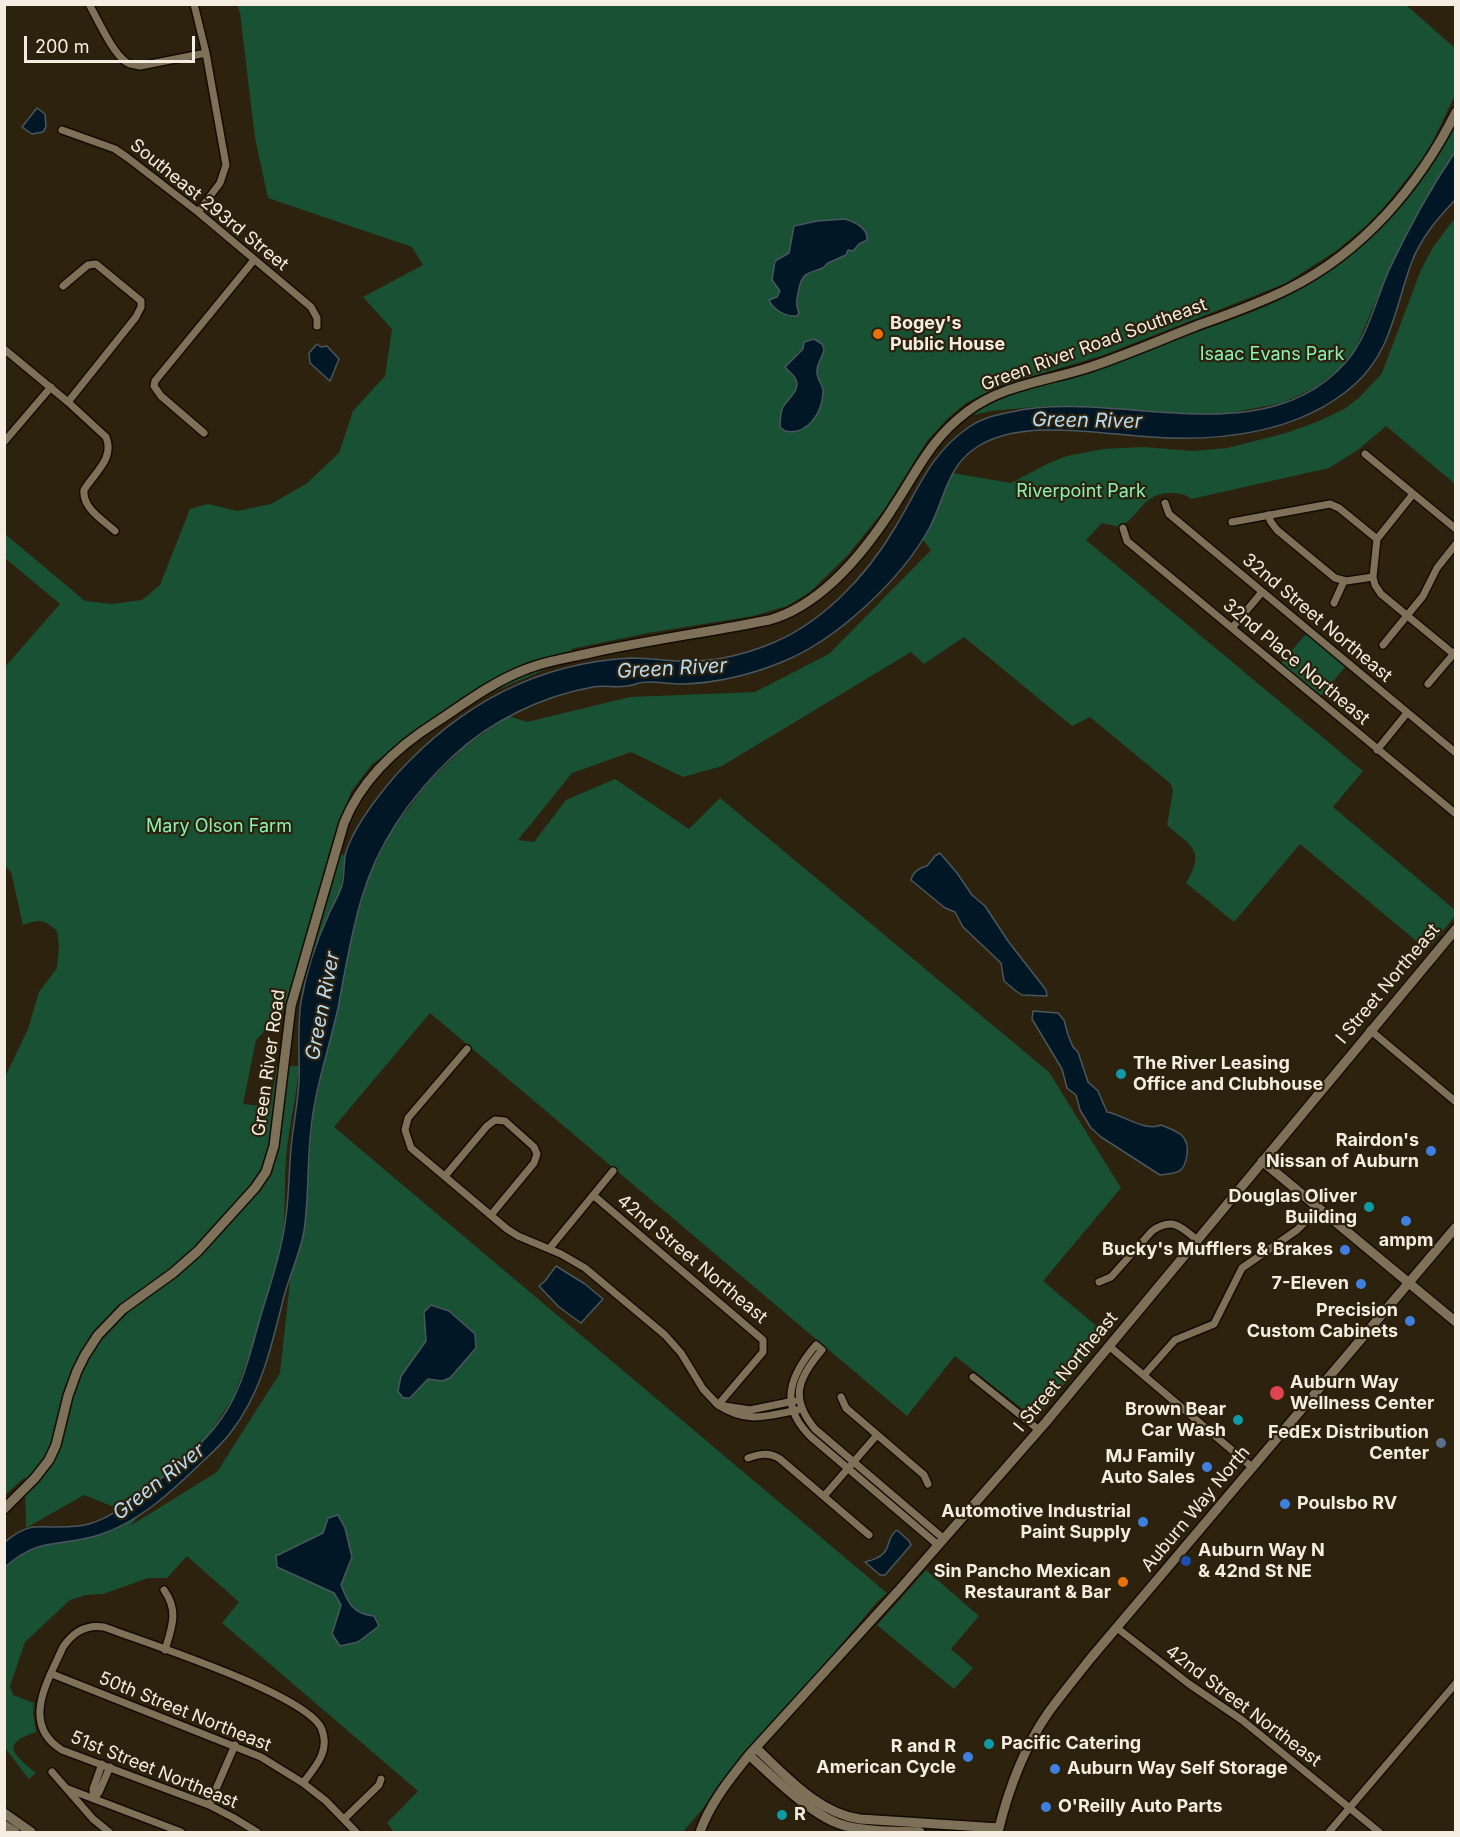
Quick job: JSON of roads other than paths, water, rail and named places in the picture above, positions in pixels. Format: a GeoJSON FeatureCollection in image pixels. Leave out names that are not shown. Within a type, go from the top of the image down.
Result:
{"type":"FeatureCollection","features":[{"type":"Feature","properties":{"kind":"street"},"geometry":{"type":"LineString","coordinates":[[89,4],[118,53],[131,65],[140,66],[206,53]]}},
{"type":"Feature","properties":{"kind":"street"},"geometry":{"type":"LineString","coordinates":[[194,4],[206,53],[226,165],[224,174],[198,212]]}},
{"type":"Feature","properties":{"kind":"street","name":"Green River Road Southeast"},"geometry":{"type":"LineString","coordinates":[[577,656],[650,640],[769,620],[802,606],[827,587],[866,545],[890,514],[932,445],[945,430],[970,409],[1004,391],[1104,362],[1262,301],[1315,274],[1348,251],[1390,211],[1426,165],[1455,112]]}},
{"type":"Feature","properties":{"kind":"street","name":"Southeast 293rd Street"},"geometry":{"type":"LineString","coordinates":[[62,130],[115,149],[198,212],[311,307],[317,318],[317,326]]}},
{"type":"Feature","properties":{"kind":"street"},"geometry":{"type":"LineString","coordinates":[[204,433],[161,396],[154,386],[158,376],[254,260]]}},
{"type":"Feature","properties":{"kind":"street"},"geometry":{"type":"LineString","coordinates":[[63,286],[88,266],[96,264],[141,302],[136,317],[68,402]]}},
{"type":"Feature","properties":{"kind":"street"},"geometry":{"type":"LineString","coordinates":[[4,349],[68,402],[100,431],[109,444],[105,462],[87,485],[83,496],[91,510],[115,531]]}},
{"type":"Feature","properties":{"kind":"street"},"geometry":{"type":"LineString","coordinates":[[4,442],[51,387]]}},
{"type":"Feature","properties":{"kind":"street"},"geometry":{"type":"LineString","coordinates":[[1365,454],[1455,529]]}},
{"type":"Feature","properties":{"kind":"street"},"geometry":{"type":"LineString","coordinates":[[1413,494],[1377,538],[1373,577],[1380,592],[1455,654],[1428,684]]}},
{"type":"Feature","properties":{"kind":"street","name":"32nd Street Northeast"},"geometry":{"type":"LineString","coordinates":[[1165,503],[1169,513],[1455,753]]}},
{"type":"Feature","properties":{"kind":"street"},"geometry":{"type":"LineString","coordinates":[[1232,522],[1330,504],[1339,508],[1377,538]]}},
{"type":"Feature","properties":{"kind":"street"},"geometry":{"type":"LineString","coordinates":[[1269,515],[1272,523],[1280,532],[1329,574],[1344,581],[1373,577]]}},
{"type":"Feature","properties":{"kind":"street","name":"32nd Place Northeast"},"geometry":{"type":"LineString","coordinates":[[1123,528],[1127,541],[1455,814]]}},
{"type":"Feature","properties":{"kind":"street"},"geometry":{"type":"LineString","coordinates":[[1383,645],[1423,596],[1437,568],[1455,544]]}},
{"type":"Feature","properties":{"kind":"street"},"geometry":{"type":"LineString","coordinates":[[1334,603],[1344,581]]}},
{"type":"Feature","properties":{"kind":"street"},"geometry":{"type":"LineString","coordinates":[[1232,628],[1262,592]]}},
{"type":"Feature","properties":{"kind":"street","name":"Green River Road"},"geometry":{"type":"LineString","coordinates":[[4,1509],[35,1478],[49,1460],[58,1438],[74,1379],[94,1341],[123,1309],[173,1274],[198,1251],[255,1188],[269,1166],[280,1105],[291,1006],[344,823],[357,796],[368,780],[399,748],[441,719],[523,670],[577,656]]}},
{"type":"Feature","properties":{"kind":"street"},"geometry":{"type":"LineString","coordinates":[[1377,750],[1407,713]]}},
{"type":"Feature","properties":{"kind":"street","name":"I Street Northeast"},"geometry":{"type":"LineString","coordinates":[[700,1833],[706,1816],[730,1778],[1039,1430],[1455,929]]}},
{"type":"Feature","properties":{"kind":"street"},"geometry":{"type":"LineString","coordinates":[[1370,1030],[1455,1102]]}},
{"type":"Feature","properties":{"kind":"street"},"geometry":{"type":"LineString","coordinates":[[467,1048],[408,1118],[405,1131],[411,1148],[518,1236],[585,1268],[665,1335],[681,1353],[703,1389],[718,1405],[750,1410],[800,1404]]}},
{"type":"Feature","properties":{"kind":"street"},"geometry":{"type":"LineString","coordinates":[[445,1176],[487,1126],[495,1120],[505,1121],[536,1150],[537,1157],[491,1215]]}},
{"type":"Feature","properties":{"kind":"street"},"geometry":{"type":"LineString","coordinates":[[1262,1161],[1455,1322]]}},
{"type":"Feature","properties":{"kind":"street"},"geometry":{"type":"LineString","coordinates":[[549,1249],[614,1171]]}},
{"type":"Feature","properties":{"kind":"street","name":"42nd Street Northeast"},"geometry":{"type":"LineString","coordinates":[[593,1195],[763,1340],[764,1348],[718,1405]]}},
{"type":"Feature","properties":{"kind":"street"},"geometry":{"type":"LineString","coordinates":[[1144,1375],[1175,1340],[1214,1324],[1242,1268],[1297,1230],[1318,1208]]}},
{"type":"Feature","properties":{"kind":"street"},"geometry":{"type":"LineString","coordinates":[[1099,1282],[1111,1277],[1160,1225],[1174,1224],[1197,1240]]}},
{"type":"Feature","properties":{"kind":"street","name":"Auburn Way North"},"geometry":{"type":"LineString","coordinates":[[999,1830],[1010,1787],[1027,1749],[1047,1715],[1117,1628],[1455,1227]]}},
{"type":"Feature","properties":{"kind":"street"},"geometry":{"type":"LineString","coordinates":[[816,1345],[822,1350],[804,1372],[799,1387],[800,1404],[815,1429],[941,1542],[848,1469],[805,1431],[792,1406],[794,1377],[802,1362],[816,1345]]}},
{"type":"Feature","properties":{"kind":"street"},"geometry":{"type":"LineString","coordinates":[[1109,1346],[1253,1467]]}},
{"type":"Feature","properties":{"kind":"street"},"geometry":{"type":"LineString","coordinates":[[973,1377],[1039,1430]]}},
{"type":"Feature","properties":{"kind":"street"},"geometry":{"type":"LineString","coordinates":[[841,1397],[846,1408],[924,1475],[928,1484]]}},
{"type":"Feature","properties":{"kind":"street"},"geometry":{"type":"LineString","coordinates":[[824,1496],[877,1435]]}},
{"type":"Feature","properties":{"kind":"street"},"geometry":{"type":"LineString","coordinates":[[748,1458],[757,1454],[775,1456],[869,1535]]}},
{"type":"Feature","properties":{"kind":"street"},"geometry":{"type":"LineString","coordinates":[[164,1590],[171,1599],[173,1614],[165,1650]]}},
{"type":"Feature","properties":{"kind":"street"},"geometry":{"type":"LineString","coordinates":[[52,1674],[63,1647],[76,1632],[95,1626],[104,1627],[273,1693],[311,1714],[321,1727],[325,1744],[323,1753],[303,1783]]}},
{"type":"Feature","properties":{"kind":"street","name":"42nd Street Northeast"},"geometry":{"type":"LineString","coordinates":[[1117,1628],[1189,1684],[1242,1720],[1378,1833]]}},
{"type":"Feature","properties":{"kind":"street","name":"51st Street Northeast"},"geometry":{"type":"LineString","coordinates":[[52,1674],[41,1702],[39,1715],[43,1730],[62,1750],[209,1805],[257,1833]]}},
{"type":"Feature","properties":{"kind":"street","name":"50th Street Northeast"},"geometry":{"type":"LineString","coordinates":[[52,1674],[261,1757],[303,1783],[344,1819],[356,1833]]}},
{"type":"Feature","properties":{"kind":"street"},"geometry":{"type":"LineString","coordinates":[[1329,1833],[1455,1683]]}},
{"type":"Feature","properties":{"kind":"street"},"geometry":{"type":"LineString","coordinates":[[209,1805],[235,1745]]}},
{"type":"Feature","properties":{"kind":"street"},"geometry":{"type":"LineString","coordinates":[[753,1751],[818,1803],[844,1816],[860,1820],[999,1830]]}},
{"type":"Feature","properties":{"kind":"street"},"geometry":{"type":"LineString","coordinates":[[753,1751],[817,1813],[835,1823],[853,1828],[920,1833]]}},
{"type":"Feature","properties":{"kind":"street"},"geometry":{"type":"LineString","coordinates":[[89,1814],[94,1799],[93,1789],[106,1766]]}},
{"type":"Feature","properties":{"kind":"street"},"geometry":{"type":"LineString","coordinates":[[52,1772],[109,1833]]}},
{"type":"Feature","properties":{"kind":"street"},"geometry":{"type":"LineString","coordinates":[[344,1819],[378,1785],[381,1779]]}},
{"type":"Feature","properties":{"kind":"street"},"geometry":{"type":"LineString","coordinates":[[68,1789],[181,1833]]}},
{"type":"Feature","properties":{"kind":"street"},"geometry":{"type":"LineString","coordinates":[[4,1813],[31,1833]]}},
{"type":"Feature","properties":{"kind":"street"},"geometry":{"type":"LineString","coordinates":[[4,1825],[15,1833]]}},
{"type":"Feature","properties":{"kind":"water"},"geometry":{"type":"Polygon","coordinates":[[[37,108],[45,114],[46,127],[43,132],[32,134],[22,127],[37,108]]]}},
{"type":"Feature","properties":{"kind":"water","name":"Green River"},"geometry":{"type":"Polygon","coordinates":[[[1455,152],[1455,200],[1419,246],[1390,329],[1376,359],[1354,385],[1333,401],[1284,424],[1231,435],[1177,438],[1036,430],[992,439],[974,449],[958,465],[930,527],[903,567],[866,606],[846,623],[803,652],[758,671],[733,678],[683,684],[645,682],[623,687],[597,686],[574,691],[536,704],[501,721],[453,756],[424,787],[398,821],[377,858],[362,897],[313,1114],[306,1218],[302,1239],[265,1367],[251,1401],[242,1417],[220,1445],[153,1506],[114,1529],[85,1539],[40,1546],[18,1557],[5,1567],[5,1542],[25,1529],[82,1526],[112,1514],[133,1500],[201,1443],[233,1399],[251,1351],[276,1266],[284,1229],[298,1089],[300,1012],[309,969],[319,936],[341,889],[346,852],[355,832],[381,793],[419,751],[472,709],[531,679],[596,662],[631,658],[699,661],[721,658],[765,646],[805,626],[840,597],[871,563],[896,526],[927,472],[944,449],[969,427],[984,419],[1011,412],[1052,407],[1096,407],[1186,414],[1231,413],[1273,407],[1312,390],[1346,362],[1354,352],[1366,330],[1389,270],[1404,239],[1455,152]]]}},
{"type":"Feature","properties":{"kind":"water"},"geometry":{"type":"Polygon","coordinates":[[[845,219],[863,229],[867,240],[853,251],[848,250],[846,255],[804,276],[797,298],[799,313],[797,316],[777,310],[769,300],[777,297],[780,291],[772,280],[775,261],[789,253],[794,226],[817,221],[845,219]]]}},
{"type":"Feature","properties":{"kind":"water"},"geometry":{"type":"Polygon","coordinates":[[[814,339],[822,344],[824,349],[817,371],[823,390],[820,408],[812,421],[800,430],[785,431],[780,427],[781,412],[793,394],[797,382],[785,367],[803,349],[804,342],[814,339]]]}},
{"type":"Feature","properties":{"kind":"water"},"geometry":{"type":"Polygon","coordinates":[[[317,344],[321,347],[327,346],[339,359],[330,381],[310,363],[309,353],[317,344]]]}},
{"type":"Feature","properties":{"kind":"water"},"geometry":{"type":"Polygon","coordinates":[[[940,853],[972,895],[985,906],[1008,941],[1046,990],[1047,996],[1022,995],[1004,981],[1001,963],[963,927],[955,912],[945,908],[911,880],[917,870],[927,866],[940,853]]]}},
{"type":"Feature","properties":{"kind":"water"},"geometry":{"type":"Polygon","coordinates":[[[1033,1011],[1058,1013],[1064,1020],[1088,1082],[1098,1091],[1107,1112],[1141,1125],[1154,1127],[1161,1125],[1172,1129],[1184,1138],[1187,1155],[1182,1169],[1175,1173],[1160,1175],[1101,1137],[1091,1128],[1080,1110],[1076,1095],[1067,1088],[1062,1069],[1032,1019],[1033,1011]]]}},
{"type":"Feature","properties":{"kind":"water"},"geometry":{"type":"Polygon","coordinates":[[[556,1266],[585,1284],[603,1299],[581,1323],[559,1307],[539,1286],[556,1266]]]}},
{"type":"Feature","properties":{"kind":"water"},"geometry":{"type":"Polygon","coordinates":[[[431,1305],[449,1311],[475,1334],[476,1348],[450,1378],[442,1381],[428,1379],[410,1398],[403,1398],[398,1391],[401,1376],[426,1341],[424,1312],[431,1305]]]}},
{"type":"Feature","properties":{"kind":"water"},"geometry":{"type":"Polygon","coordinates":[[[338,1515],[345,1528],[352,1557],[341,1585],[352,1606],[361,1613],[374,1616],[379,1626],[358,1642],[340,1646],[332,1634],[341,1605],[334,1593],[277,1567],[276,1556],[323,1533],[328,1518],[338,1515]]]}},
{"type":"Feature","properties":{"kind":"water"},"geometry":{"type":"Polygon","coordinates":[[[897,1530],[911,1545],[885,1575],[880,1575],[865,1562],[875,1559],[885,1551],[897,1530]]]}},
{"type":"Feature","properties":{"kind":"place","name":"Bogey's Public House"},"geometry":{"type":"Point","coordinates":[878,334]}},
{"type":"Feature","properties":{"kind":"place","name":"The River Leasing Office and Clubhouse"},"geometry":{"type":"Point","coordinates":[1121,1074]}},
{"type":"Feature","properties":{"kind":"place","name":"Rairdon's Nissan of Auburn"},"geometry":{"type":"Point","coordinates":[1431,1151]}},
{"type":"Feature","properties":{"kind":"place","name":"Douglas Oliver Building"},"geometry":{"type":"Point","coordinates":[1369,1207]}},
{"type":"Feature","properties":{"kind":"place","name":"ampm"},"geometry":{"type":"Point","coordinates":[1406,1221]}},
{"type":"Feature","properties":{"kind":"place","name":"Bucky's Mufflers & Brakes"},"geometry":{"type":"Point","coordinates":[1345,1250]}},
{"type":"Feature","properties":{"kind":"place","name":"7-Eleven"},"geometry":{"type":"Point","coordinates":[1361,1284]}},
{"type":"Feature","properties":{"kind":"place","name":"Precision Custom Cabinets"},"geometry":{"type":"Point","coordinates":[1410,1321]}},
{"type":"Feature","properties":{"kind":"place","name":"Auburn Way Wellness Center"},"geometry":{"type":"Point","coordinates":[1277,1393]}},
{"type":"Feature","properties":{"kind":"place","name":"Brown Bear Car Wash"},"geometry":{"type":"Point","coordinates":[1238,1420]}},
{"type":"Feature","properties":{"kind":"place","name":"FedEx Distribution Center"},"geometry":{"type":"Point","coordinates":[1441,1443]}},
{"type":"Feature","properties":{"kind":"place","name":"MJ Family Auto Sales"},"geometry":{"type":"Point","coordinates":[1207,1467]}},
{"type":"Feature","properties":{"kind":"place","name":"Poulsbo RV"},"geometry":{"type":"Point","coordinates":[1285,1504]}},
{"type":"Feature","properties":{"kind":"place","name":"Automotive Industrial Paint Supply"},"geometry":{"type":"Point","coordinates":[1143,1522]}},
{"type":"Feature","properties":{"kind":"place","name":"Auburn Way N & 42nd St NE"},"geometry":{"type":"Point","coordinates":[1186,1561]}},
{"type":"Feature","properties":{"kind":"place","name":"Sin Pancho Mexican Restaurant & Bar"},"geometry":{"type":"Point","coordinates":[1123,1582]}},
{"type":"Feature","properties":{"kind":"place","name":"Pacific Catering"},"geometry":{"type":"Point","coordinates":[989,1744]}},
{"type":"Feature","properties":{"kind":"place","name":"R and R American Cycle"},"geometry":{"type":"Point","coordinates":[968,1757]}},
{"type":"Feature","properties":{"kind":"place","name":"Auburn Way Self Storage"},"geometry":{"type":"Point","coordinates":[1055,1769]}},
{"type":"Feature","properties":{"kind":"place","name":"O'Reilly Auto Parts"},"geometry":{"type":"Point","coordinates":[1046,1807]}},
{"type":"Feature","properties":{"kind":"place","name":"R"},"geometry":{"type":"Point","coordinates":[782,1815]}},
{"type":"Feature","properties":{"kind":"park label","name":"Isaac Evans Park"},"geometry":{"type":"Point","coordinates":[1272,355]}},
{"type":"Feature","properties":{"kind":"park label","name":"Riverpoint Park"},"geometry":{"type":"Point","coordinates":[1081,492]}},
{"type":"Feature","properties":{"kind":"park label","name":"Mary Olson Farm"},"geometry":{"type":"Point","coordinates":[219,827]}}]}
